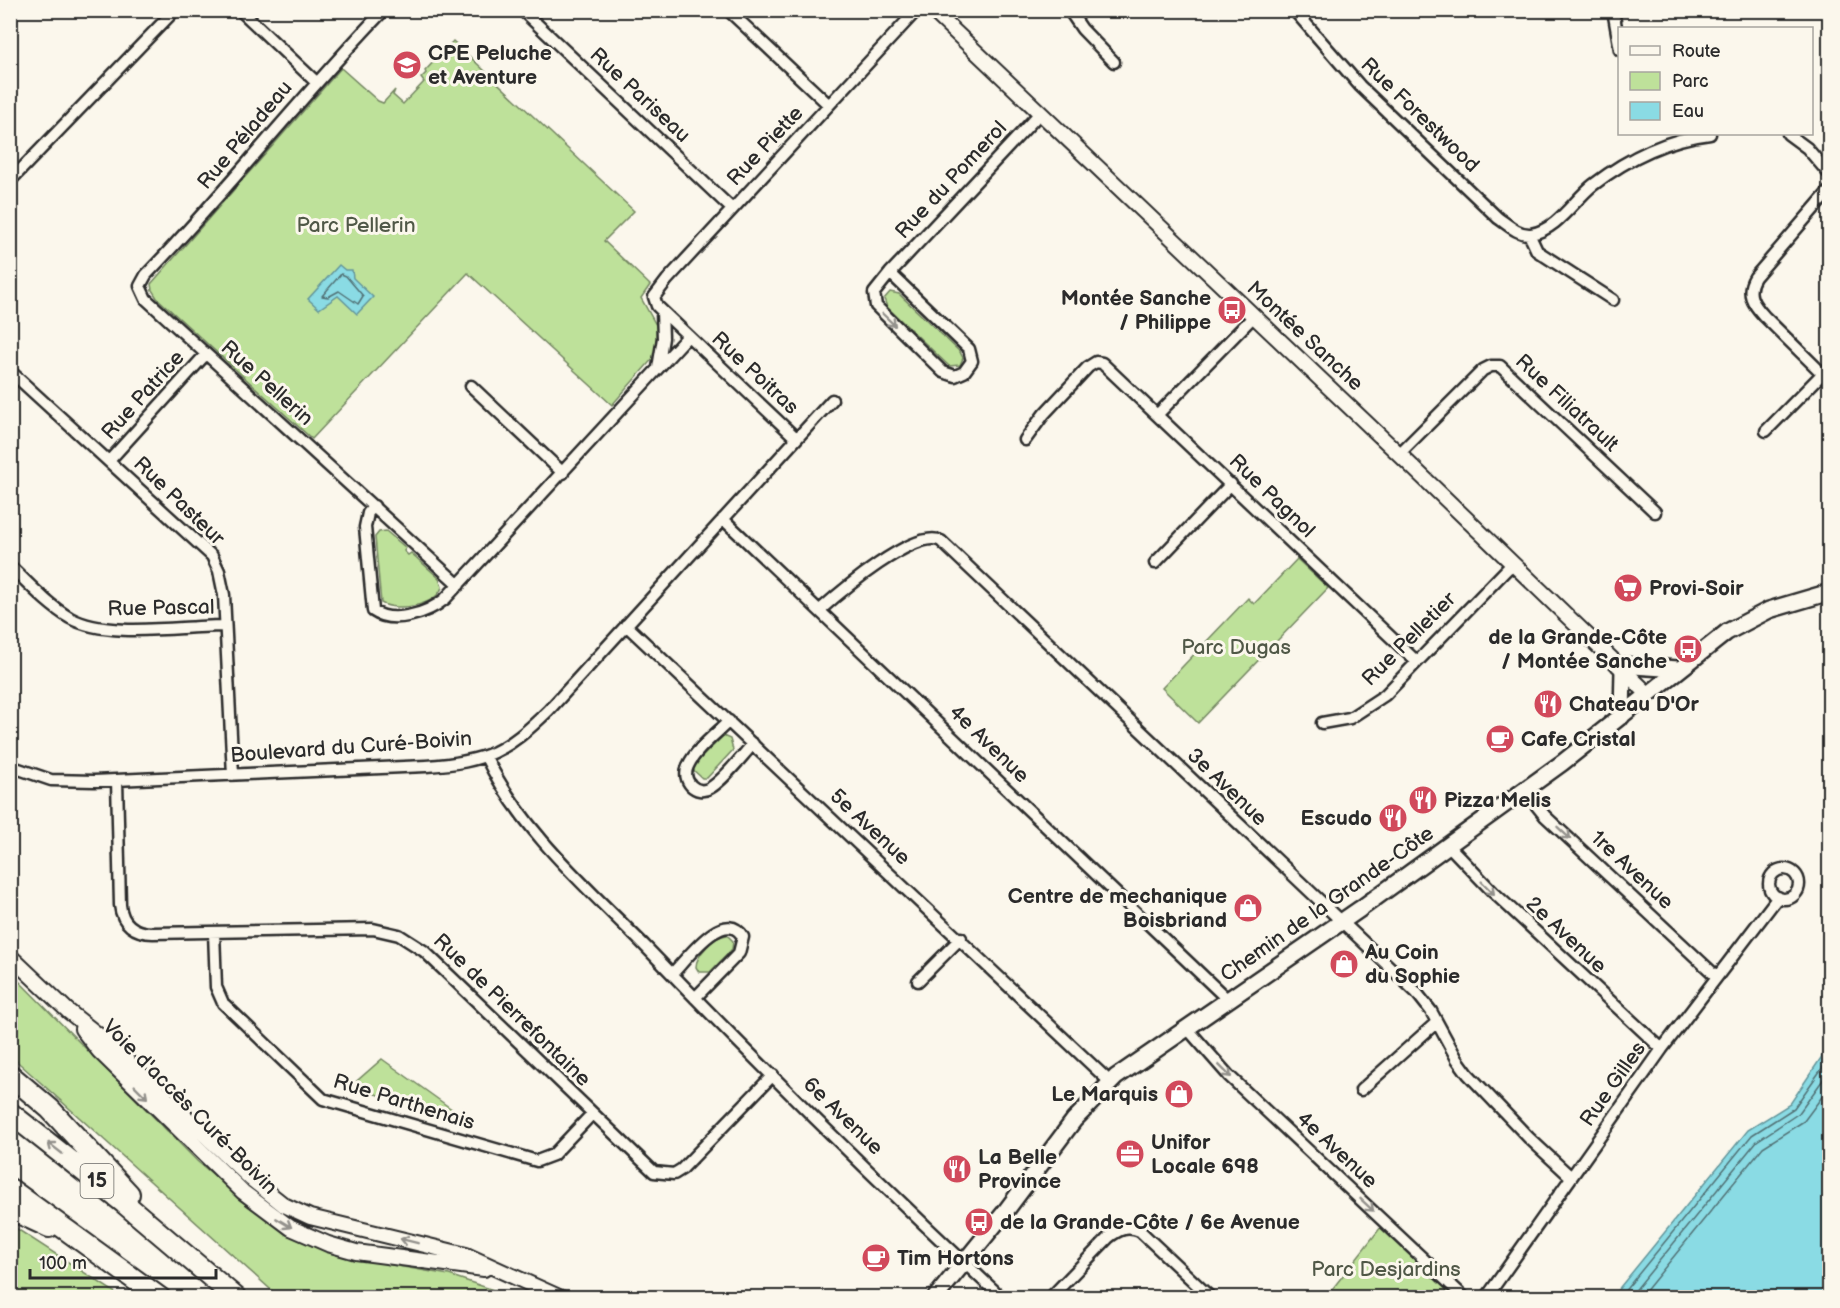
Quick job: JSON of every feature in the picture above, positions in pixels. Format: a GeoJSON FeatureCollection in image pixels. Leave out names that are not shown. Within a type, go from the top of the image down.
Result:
{"type":"FeatureCollection","features":[{"type":"Feature","properties":{"kind":"highway"},"geometry":{"type":"LineString","coordinates":[[10,1075],[50,1109],[183,1250]]}},
{"type":"Feature","properties":{"kind":"highway","name":"15"},"geometry":{"type":"LineString","coordinates":[[10,1113],[183,1250],[236,1298]]}},
{"type":"Feature","properties":{"kind":"highway"},"geometry":{"type":"LineString","coordinates":[[10,1189],[160,1298]]}},
{"type":"Feature","properties":{"kind":"highway"},"geometry":{"type":"LineString","coordinates":[[10,1209],[88,1245]]}},
{"type":"Feature","properties":{"kind":"main road","name":"Chemin de la Grande-Côte"},"geometry":{"type":"LineString","coordinates":[[935,1298],[1065,1131],[1110,1082],[1186,1027],[1342,922],[1524,790],[1727,632],[1783,605],[1830,592]]}},
{"type":"Feature","properties":{"kind":"main road"},"geometry":{"type":"LineString","coordinates":[[1622,716],[1621,667],[1678,669]]}},
{"type":"Feature","properties":{"kind":"street"},"geometry":{"type":"LineString","coordinates":[[10,181],[176,10]]}},
{"type":"Feature","properties":{"kind":"street"},"geometry":{"type":"LineString","coordinates":[[240,10],[316,82]]}},
{"type":"Feature","properties":{"kind":"street","name":"Rue Péladeau"},"geometry":{"type":"LineString","coordinates":[[140,286],[146,275],[200,218],[316,82],[384,10]]}},
{"type":"Feature","properties":{"kind":"street","name":"Rue Pariseau"},"geometry":{"type":"LineString","coordinates":[[522,10],[732,209]]}},
{"type":"Feature","properties":{"kind":"street"},"geometry":{"type":"LineString","coordinates":[[728,10],[829,105]]}},
{"type":"Feature","properties":{"kind":"street","name":"Rue Piette"},"geometry":{"type":"LineString","coordinates":[[658,368],[663,338],[662,311],[654,300],[657,291],[916,10]]}},
{"type":"Feature","properties":{"kind":"street","name":"Montée Sanche"},"geometry":{"type":"LineString","coordinates":[[932,10],[1399,453],[1647,693]]}},
{"type":"Feature","properties":{"kind":"street"},"geometry":{"type":"LineString","coordinates":[[1069,10],[1082,29],[1114,62]]}},
{"type":"Feature","properties":{"kind":"street","name":"Rue Forestwood"},"geometry":{"type":"LineString","coordinates":[[1294,10],[1376,101],[1498,218],[1520,232],[1529,234],[1537,251],[1613,300]]}},
{"type":"Feature","properties":{"kind":"street"},"geometry":{"type":"LineString","coordinates":[[1613,10],[1618,39]]}},
{"type":"Feature","properties":{"kind":"street","name":"Rue du Pomerol"},"geometry":{"type":"LineString","coordinates":[[890,273],[969,349],[972,361],[964,372],[955,376],[943,372],[876,306],[874,293],[890,273],[1040,113]]}},
{"type":"Feature","properties":{"kind":"street"},"geometry":{"type":"LineString","coordinates":[[1529,234],[1549,226],[1592,186],[1612,172],[1672,136],[1691,135]]}},
{"type":"Feature","properties":{"kind":"street"},"geometry":{"type":"LineString","coordinates":[[1789,135],[1807,148],[1830,174]]}},
{"type":"Feature","properties":{"kind":"street"},"geometry":{"type":"LineString","coordinates":[[1766,430],[1826,377],[1764,316],[1755,306],[1750,293],[1755,277],[1830,190]]}},
{"type":"Feature","properties":{"kind":"street","name":"Rue Pellerin"},"geometry":{"type":"LineString","coordinates":[[140,286],[146,299],[459,585]]}},
{"type":"Feature","properties":{"kind":"street"},"geometry":{"type":"LineString","coordinates":[[374,506],[368,513],[365,527],[373,611],[391,617],[426,611],[438,605],[688,336],[662,311]]}},
{"type":"Feature","properties":{"kind":"street"},"geometry":{"type":"LineString","coordinates":[[1158,414],[1254,316]]}},
{"type":"Feature","properties":{"kind":"street","name":"Rue Poitras"},"geometry":{"type":"LineString","coordinates":[[688,336],[796,438]]}},
{"type":"Feature","properties":{"kind":"street","name":"Rue Patrice"},"geometry":{"type":"LineString","coordinates":[[109,461],[206,354]]}},
{"type":"Feature","properties":{"kind":"street","name":"Rue Pagnol"},"geometry":{"type":"LineString","coordinates":[[1025,440],[1065,390],[1096,362],[1106,366],[1417,662]]}},
{"type":"Feature","properties":{"kind":"street","name":"Rue Filiatrault"},"geometry":{"type":"LineString","coordinates":[[1399,453],[1482,370],[1491,366],[1500,366],[1655,512]]}},
{"type":"Feature","properties":{"kind":"street","name":"Rue Pasteur"},"geometry":{"type":"LineString","coordinates":[[10,371],[212,556],[224,588],[233,775]]}},
{"type":"Feature","properties":{"kind":"street"},"geometry":{"type":"LineString","coordinates":[[471,386],[563,473]]}},
{"type":"Feature","properties":{"kind":"street","name":"Boulevard du Curé-Boivin"},"geometry":{"type":"LineString","coordinates":[[10,766],[60,782],[444,765],[486,757],[506,747],[534,725],[832,400]]}},
{"type":"Feature","properties":{"kind":"street"},"geometry":{"type":"LineString","coordinates":[[1155,563],[1231,484]]}},
{"type":"Feature","properties":{"kind":"street","name":"4e Avenue"},"geometry":{"type":"LineString","coordinates":[[723,519],[1227,999]]}},
{"type":"Feature","properties":{"kind":"street","name":"3e Avenue"},"geometry":{"type":"LineString","coordinates":[[820,610],[904,548],[923,539],[938,539],[1416,992],[1468,1074],[1571,1177]]}},
{"type":"Feature","properties":{"kind":"street","name":"Rue Pelletier"},"geometry":{"type":"LineString","coordinates":[[1322,723],[1344,721],[1385,695],[1513,563]]}},
{"type":"Feature","properties":{"kind":"street","name":"Rue Pascal"},"geometry":{"type":"LineString","coordinates":[[10,566],[61,612],[90,627],[116,630],[225,626]]}},
{"type":"Feature","properties":{"kind":"street","name":"5e Avenue"},"geometry":{"type":"LineString","coordinates":[[626,625],[961,938],[1110,1082]]}},
{"type":"Feature","properties":{"kind":"street"},"geometry":{"type":"LineString","coordinates":[[729,721],[688,764],[686,777],[690,785],[698,790],[710,788],[753,744]]}},
{"type":"Feature","properties":{"kind":"street","name":"6e Avenue"},"geometry":{"type":"LineString","coordinates":[[486,757],[530,826],[695,998],[1002,1298]]}},
{"type":"Feature","properties":{"kind":"street","name":"Rue de Pierrefontaine"},"geometry":{"type":"LineString","coordinates":[[117,780],[120,905],[122,918],[134,929],[146,933],[373,929],[390,932],[409,940],[424,951],[649,1169],[659,1174],[674,1174],[773,1075]]}},
{"type":"Feature","properties":{"kind":"street","name":"1re Avenue"},"geometry":{"type":"LineString","coordinates":[[1524,790],[1545,816],[1716,976]]}},
{"type":"Feature","properties":{"kind":"street","name":"2e Avenue"},"geometry":{"type":"LineString","coordinates":[[1448,845],[1492,892],[1662,1049]]}},
{"type":"Feature","properties":{"kind":"street","name":"Rue Gilles"},"geometry":{"type":"LineString","coordinates":[[1486,1298],[1662,1049],[1778,897]]}},
{"type":"Feature","properties":{"kind":"street"},"geometry":{"type":"LineString","coordinates":[[672,974],[718,929],[731,927],[738,930],[743,937],[741,950],[695,998]]}},
{"type":"Feature","properties":{"kind":"street","name":"Rue Parthenais"},"geometry":{"type":"LineString","coordinates":[[214,932],[216,987],[223,1003],[323,1099],[537,1161],[553,1155],[592,1114]]}},
{"type":"Feature","properties":{"kind":"street"},"geometry":{"type":"LineString","coordinates":[[918,981],[961,938]]}},
{"type":"Feature","properties":{"kind":"street","name":"Voie d'accès Curé-Boivin"},"geometry":{"type":"LineString","coordinates":[[10,956],[68,1011],[108,1042],[243,1172],[284,1206],[310,1217],[465,1255],[561,1298]]}},
{"type":"Feature","properties":{"kind":"street","name":"Voie d'accès Curé-Boivin"},"geometry":{"type":"LineString","coordinates":[[68,1011],[99,1051],[243,1192],[285,1224],[317,1240],[357,1252],[498,1271]]}},
{"type":"Feature","properties":{"kind":"street"},"geometry":{"type":"LineString","coordinates":[[1361,1090],[1437,1022]]}},
{"type":"Feature","properties":{"kind":"street","name":"4e Avenue"},"geometry":{"type":"LineString","coordinates":[[1186,1027],[1229,1076],[1465,1298]]}},
{"type":"Feature","properties":{"kind":"street"},"geometry":{"type":"LineString","coordinates":[[1050,1298],[1108,1238],[1116,1231],[1128,1228],[1140,1231],[1210,1298]]}},
{"type":"Feature","properties":{"kind":"green space","name":"Parc Pellerin"},"geometry":{"type":"Polygon","coordinates":[[[453,41],[634,211],[604,241],[650,285],[641,298],[657,327],[655,356],[612,405],[468,273],[312,439],[157,298],[151,284],[341,68],[378,101],[383,103],[395,90],[393,95],[403,104],[424,82],[421,78],[426,73],[425,71],[453,41]]]}},
{"type":"Feature","properties":{"kind":"green space"},"geometry":{"type":"Polygon","coordinates":[[[890,292],[899,294],[960,352],[963,358],[960,365],[949,366],[887,307],[884,299],[890,292]]]}},
{"type":"Feature","properties":{"kind":"green space"},"geometry":{"type":"Polygon","coordinates":[[[386,531],[406,548],[404,551],[408,555],[411,553],[439,578],[442,587],[432,599],[406,607],[388,606],[381,603],[375,537],[379,532],[386,531]]]}},
{"type":"Feature","properties":{"kind":"green space","name":"Parc Dugas"},"geometry":{"type":"Polygon","coordinates":[[[1297,559],[1328,588],[1198,723],[1162,688],[1248,598],[1254,604],[1297,559]]]}},
{"type":"Feature","properties":{"kind":"green space"},"geometry":{"type":"Polygon","coordinates":[[[723,736],[730,739],[733,750],[707,778],[702,778],[691,768],[723,736]]]}},
{"type":"Feature","properties":{"kind":"green space"},"geometry":{"type":"Polygon","coordinates":[[[727,935],[733,941],[732,949],[710,972],[699,972],[696,967],[702,952],[711,942],[727,935]]]}},
{"type":"Feature","properties":{"kind":"green space"},"geometry":{"type":"Polygon","coordinates":[[[11,973],[198,1162],[286,1234],[341,1256],[449,1275],[514,1297],[279,1297],[11,1056],[11,973]]]}},
{"type":"Feature","properties":{"kind":"green space"},"geometry":{"type":"Polygon","coordinates":[[[382,1059],[467,1120],[350,1087],[382,1059]]]}},
{"type":"Feature","properties":{"kind":"green space"},"geometry":{"type":"Polygon","coordinates":[[[11,1225],[122,1297],[11,1297],[11,1225]]]}},
{"type":"Feature","properties":{"kind":"green space","name":"Parc Desjardins"},"geometry":{"type":"Polygon","coordinates":[[[1381,1227],[1455,1297],[1326,1297],[1381,1227]]]}},
{"type":"Feature","properties":{"kind":"water"},"geometry":{"type":"Polygon","coordinates":[[[339,265],[345,270],[352,270],[353,278],[373,297],[357,314],[338,296],[319,309],[308,299],[339,265]]]}},
{"type":"Feature","properties":{"kind":"water"},"geometry":{"type":"Polygon","coordinates":[[[1829,1046],[1829,1297],[1612,1297],[1748,1130],[1790,1104],[1829,1046]]]}},
{"type":"Feature","properties":{"kind":"place","name":"CPE Peluche et Aventure"},"geometry":{"type":"Point","coordinates":[407,65]}},
{"type":"Feature","properties":{"kind":"place","name":"Montée Sanche / Philippe"},"geometry":{"type":"Point","coordinates":[1232,310]}},
{"type":"Feature","properties":{"kind":"place","name":"Provi-Soir"},"geometry":{"type":"Point","coordinates":[1628,588]}},
{"type":"Feature","properties":{"kind":"place","name":"de la Grande-Côte / Montée Sanche"},"geometry":{"type":"Point","coordinates":[1688,649]}},
{"type":"Feature","properties":{"kind":"place","name":"Chateau D'Or"},"geometry":{"type":"Point","coordinates":[1548,704]}},
{"type":"Feature","properties":{"kind":"place","name":"Cafe Cristal"},"geometry":{"type":"Point","coordinates":[1500,739]}},
{"type":"Feature","properties":{"kind":"place","name":"Pizza Melis"},"geometry":{"type":"Point","coordinates":[1423,800]}},
{"type":"Feature","properties":{"kind":"place","name":"Escudo"},"geometry":{"type":"Point","coordinates":[1393,818]}},
{"type":"Feature","properties":{"kind":"place","name":"Centre de mechanique Boisbriand"},"geometry":{"type":"Point","coordinates":[1248,908]}},
{"type":"Feature","properties":{"kind":"place","name":"Au Coin du Sophie"},"geometry":{"type":"Point","coordinates":[1344,964]}},
{"type":"Feature","properties":{"kind":"place","name":"Le Marquis"},"geometry":{"type":"Point","coordinates":[1179,1094]}},
{"type":"Feature","properties":{"kind":"place","name":"Unifor Locale 698"},"geometry":{"type":"Point","coordinates":[1130,1154]}},
{"type":"Feature","properties":{"kind":"place","name":"La Belle Province"},"geometry":{"type":"Point","coordinates":[957,1169]}},
{"type":"Feature","properties":{"kind":"place","name":"de la Grande-Côte / 6e Avenue"},"geometry":{"type":"Point","coordinates":[979,1222]}},
{"type":"Feature","properties":{"kind":"place","name":"Tim Hortons"},"geometry":{"type":"Point","coordinates":[876,1258]}}]}
